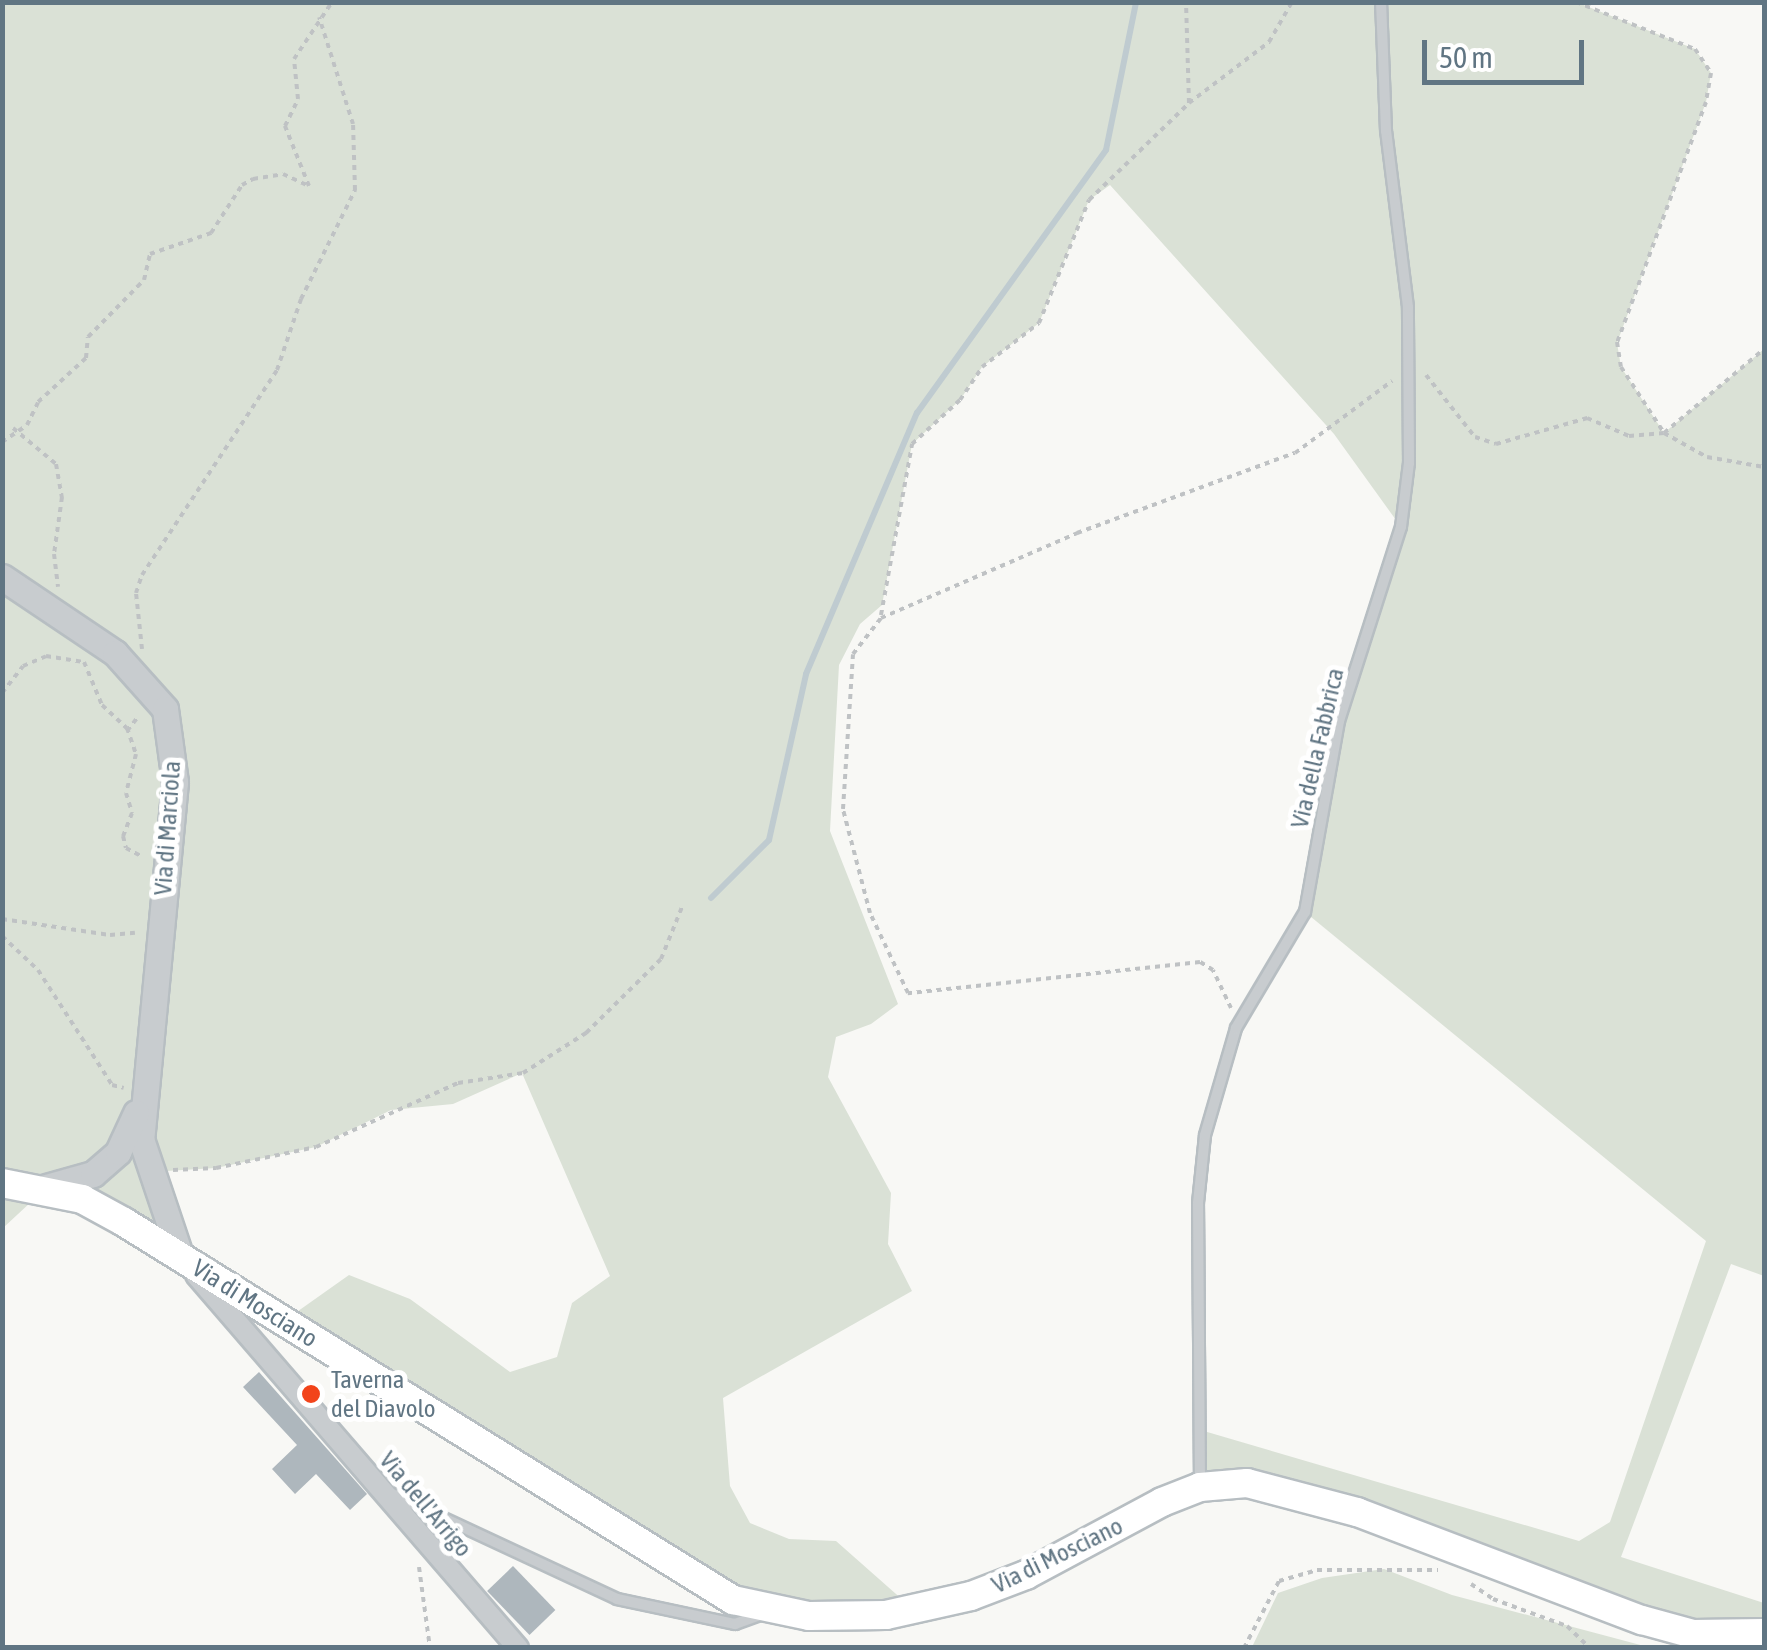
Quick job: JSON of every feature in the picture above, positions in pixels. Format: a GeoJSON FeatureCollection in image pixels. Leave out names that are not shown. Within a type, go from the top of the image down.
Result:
{"type":"FeatureCollection","features":[{"type":"Feature","properties":{"kind":"main road","name":"Via di Mosciano"},"geometry":{"type":"LineString","coordinates":[[2,1183],[46,1188],[82,1199],[180,1255],[691,1580],[733,1600],[809,1616],[886,1615],[971,1596],[1200,1486],[1276,1486],[1456,1559],[1676,1629],[1764,1633]]}},
{"type":"Feature","properties":{"kind":"street","name":"Via di Marciola"},"geometry":{"type":"LineString","coordinates":[[2,577],[139,674],[165,709],[175,782],[141,1099],[149,1172],[180,1255]]}},
{"type":"Feature","properties":{"kind":"street","name":"Via di Marciola"},"geometry":{"type":"LineString","coordinates":[[46,1188],[93,1174],[118,1152],[141,1099]]}},
{"type":"Feature","properties":{"kind":"street","name":"Via dell'Arrigo"},"geometry":{"type":"LineString","coordinates":[[180,1255],[382,1489],[414,1533],[518,1648]]}},
{"type":"Feature","properties":{"kind":"lane","name":"Via della Fabbrica"},"geometry":{"type":"LineString","coordinates":[[1200,1486],[1198,1203],[1204,1135],[1236,1028],[1305,912],[1339,721],[1401,527],[1409,368],[1381,2]]}},
{"type":"Feature","properties":{"kind":"lane"},"geometry":{"type":"LineString","coordinates":[[382,1489],[617,1599],[735,1624],[773,1609]]}},
{"type":"Feature","properties":{"kind":"path"},"geometry":{"type":"LineString","coordinates":[[2,442],[13,428],[28,425],[38,402],[86,358],[88,337],[144,280],[150,254],[211,234],[242,185],[253,179],[283,174],[309,186],[285,126],[298,99],[294,59],[318,17],[332,2]]}},
{"type":"Feature","properties":{"kind":"path"},"geometry":{"type":"LineString","coordinates":[[1186,2],[1189,104]]}},
{"type":"Feature","properties":{"kind":"path"},"geometry":{"type":"LineString","coordinates":[[1236,1028],[1213,970],[1200,962],[908,993],[870,913],[843,808],[846,694],[854,654],[881,618],[912,444],[960,400],[982,367],[1040,323],[1090,200],[1189,104],[1268,42],[1292,2]]}},
{"type":"Feature","properties":{"kind":"path"},"geometry":{"type":"LineString","coordinates":[[1576,2],[1695,49],[1711,73],[1706,102],[1616,342],[1621,367],[1664,433],[1707,456],[1764,467]]}},
{"type":"Feature","properties":{"kind":"path"},"geometry":{"type":"LineString","coordinates":[[139,674],[136,593],[142,576],[277,370],[301,300],[354,190],[353,124],[318,17]]}},
{"type":"Feature","properties":{"kind":"path"},"geometry":{"type":"LineString","coordinates":[[881,618],[1092,527],[1296,453],[1409,368],[1432,378],[1475,437],[1496,444],[1586,418],[1629,436],[1664,433],[1764,349]]}},
{"type":"Feature","properties":{"kind":"path"},"geometry":{"type":"LineString","coordinates":[[13,428],[56,464],[62,497],[54,554],[58,614]]}},
{"type":"Feature","properties":{"kind":"path"},"geometry":{"type":"LineString","coordinates":[[2,693],[23,666],[46,656],[84,662],[102,705],[127,728],[136,754],[126,793],[132,813],[123,836],[126,848],[166,865]]}},
{"type":"Feature","properties":{"kind":"path"},"geometry":{"type":"LineString","coordinates":[[149,1172],[216,1168],[316,1147],[458,1083],[522,1073],[586,1033],[661,959],[682,907]]}},
{"type":"Feature","properties":{"kind":"path"},"geometry":{"type":"LineString","coordinates":[[2,919],[110,935],[160,930]]}},
{"type":"Feature","properties":{"kind":"path"},"geometry":{"type":"LineString","coordinates":[[2,936],[38,970],[112,1084],[141,1099]]}},
{"type":"Feature","properties":{"kind":"path"},"geometry":{"type":"LineString","coordinates":[[414,1533],[430,1648]]}},
{"type":"Feature","properties":{"kind":"path"},"geometry":{"type":"LineString","coordinates":[[1244,1648],[1279,1581],[1297,1574],[1456,1559],[1492,1599],[1567,1626],[1590,1648]]}},
{"type":"Feature","properties":{"kind":"shaded area"},"geometry":{"type":"Polygon","coordinates":[[[1576,2],[1695,49],[1711,73],[1706,102],[1617,343],[1621,367],[1664,433],[1764,349],[1764,1276],[1731,1264],[1621,1557],[1764,1603],[1764,1633],[1693,1634],[1357,1512],[1200,1487],[1197,1429],[1579,1541],[1610,1522],[1706,1241],[1305,912],[1339,721],[1401,527],[1334,434],[1110,185],[1089,200],[1039,323],[982,367],[960,400],[912,444],[882,605],[860,624],[839,665],[830,831],[898,1004],[871,1024],[836,1037],[828,1077],[891,1193],[888,1244],[912,1291],[723,1398],[730,1486],[750,1523],[789,1539],[836,1541],[913,1609],[733,1600],[284,1321],[349,1275],[410,1299],[510,1372],[557,1357],[572,1303],[610,1276],[522,1073],[453,1104],[391,1110],[316,1147],[216,1168],[149,1172],[180,1255],[46,1188],[3,1228],[3,3],[1576,2]]]}},
{"type":"Feature","properties":{"kind":"shaded area"},"geometry":{"type":"Polygon","coordinates":[[[1384,1569],[1452,1595],[1648,1647],[1252,1647],[1278,1593],[1322,1578],[1384,1569]]]}},
{"type":"Feature","properties":{"kind":"building"},"geometry":{"type":"Polygon","coordinates":[[[259,1372],[367,1494],[350,1510],[316,1474],[295,1494],[272,1469],[297,1445],[243,1387],[259,1372]]]}},
{"type":"Feature","properties":{"kind":"building"},"geometry":{"type":"Polygon","coordinates":[[[513,1566],[555,1610],[529,1635],[487,1591],[513,1566]]]}},
{"type":"Feature","properties":{"kind":"waterway"},"geometry":{"type":"LineString","coordinates":[[711,898],[769,840],[806,674],[917,413],[1106,150],[1136,2]]}},
{"type":"Feature","properties":{"kind":"place","name":"Taverna del Diavolo"},"geometry":{"type":"Point","coordinates":[311,1394]}}]}
